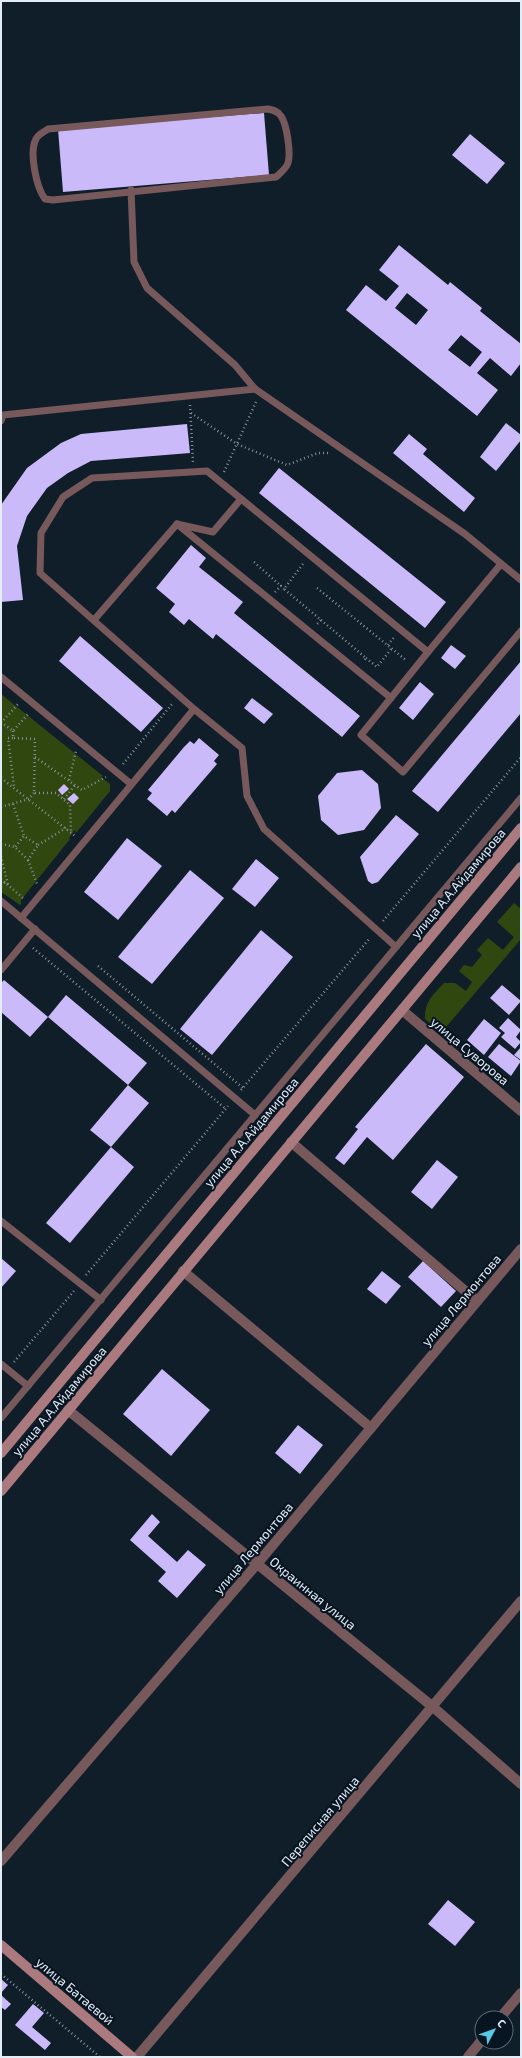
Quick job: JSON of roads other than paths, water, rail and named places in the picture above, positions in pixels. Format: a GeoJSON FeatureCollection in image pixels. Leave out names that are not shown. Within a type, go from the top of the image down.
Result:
{"type":"FeatureCollection","features":[{"type":"Feature","properties":{"kind":"main road","name":"улица А.А.Айдамирова"},"geometry":{"type":"LineString","coordinates":[[1,1453],[521,828]]}},
{"type":"Feature","properties":{"kind":"main road","name":"улица А.А.Айдамирова"},"geometry":{"type":"LineString","coordinates":[[1,1491],[521,867]]}},
{"type":"Feature","properties":{"kind":"main road","name":"улица Батаевой"},"geometry":{"type":"LineString","coordinates":[[1,1945],[132,2057]]}},
{"type":"Feature","properties":{"kind":"street","name":"улица Суворова"},"geometry":{"type":"LineString","coordinates":[[402,1010],[521,1111]]}},
{"type":"Feature","properties":{"kind":"street"},"geometry":{"type":"LineString","coordinates":[[291,1142],[477,1301]]}},
{"type":"Feature","properties":{"kind":"street","name":"улица Лермонтова"},"geometry":{"type":"LineString","coordinates":[[1,1861],[257,1564],[521,1249]]}},
{"type":"Feature","properties":{"kind":"street"},"geometry":{"type":"LineString","coordinates":[[183,1271],[371,1428]]}},
{"type":"Feature","properties":{"kind":"street","name":"Окраинная улица"},"geometry":{"type":"LineString","coordinates":[[68,1410],[433,1707],[521,1784]]}},
{"type":"Feature","properties":{"kind":"street","name":"Переписная улица"},"geometry":{"type":"LineString","coordinates":[[137,2057],[521,1601]]}},
{"type":"Feature","properties":{"kind":"street"},"geometry":{"type":"LineString","coordinates":[[507,2010],[521,1993]]}},
{"type":"Feature","properties":{"kind":"lane"},"geometry":{"type":"LineString","coordinates":[[268,109],[275,110],[282,116],[289,145],[288,163],[283,171],[276,177],[131,190],[53,200],[45,199],[39,192],[36,178],[33,153],[36,139],[41,133],[48,130],[81,125],[268,109]]}},
{"type":"Feature","properties":{"kind":"lane"},"geometry":{"type":"LineString","coordinates":[[131,190],[134,262],[147,288],[235,365],[258,390],[465,534],[521,580]]}},
{"type":"Feature","properties":{"kind":"lane"},"geometry":{"type":"LineString","coordinates":[[1,422],[3,414],[189,395],[258,390]]}},
{"type":"Feature","properties":{"kind":"lane"},"geometry":{"type":"LineString","coordinates":[[396,947],[264,829],[248,796],[242,748],[194,709],[40,573],[41,533],[63,497],[92,478],[208,471],[428,652]]}},
{"type":"Feature","properties":{"kind":"lane"},"geometry":{"type":"LineString","coordinates":[[177,524],[213,532],[241,499]]}},
{"type":"Feature","properties":{"kind":"lane"},"geometry":{"type":"LineString","coordinates":[[94,620],[177,524]]}},
{"type":"Feature","properties":{"kind":"lane"},"geometry":{"type":"LineString","coordinates":[[177,524],[390,698]]}},
{"type":"Feature","properties":{"kind":"lane"},"geometry":{"type":"LineString","coordinates":[[501,564],[361,735],[403,772],[521,632]]}},
{"type":"Feature","properties":{"kind":"lane"},"geometry":{"type":"LineString","coordinates":[[1,677],[131,784]]}},
{"type":"Feature","properties":{"kind":"lane"},"geometry":{"type":"LineString","coordinates":[[21,918],[194,709]]}},
{"type":"Feature","properties":{"kind":"lane"},"geometry":{"type":"LineString","coordinates":[[1,1418],[521,798]]}},
{"type":"Feature","properties":{"kind":"lane"},"geometry":{"type":"LineString","coordinates":[[1,900],[256,1115]]}},
{"type":"Feature","properties":{"kind":"lane"},"geometry":{"type":"LineString","coordinates":[[1,970],[35,929]]}},
{"type":"Feature","properties":{"kind":"lane"},"geometry":{"type":"LineString","coordinates":[[1,1221],[101,1300]]}},
{"type":"Feature","properties":{"kind":"lane"},"geometry":{"type":"LineString","coordinates":[[1,1364],[28,1386]]}}]}
